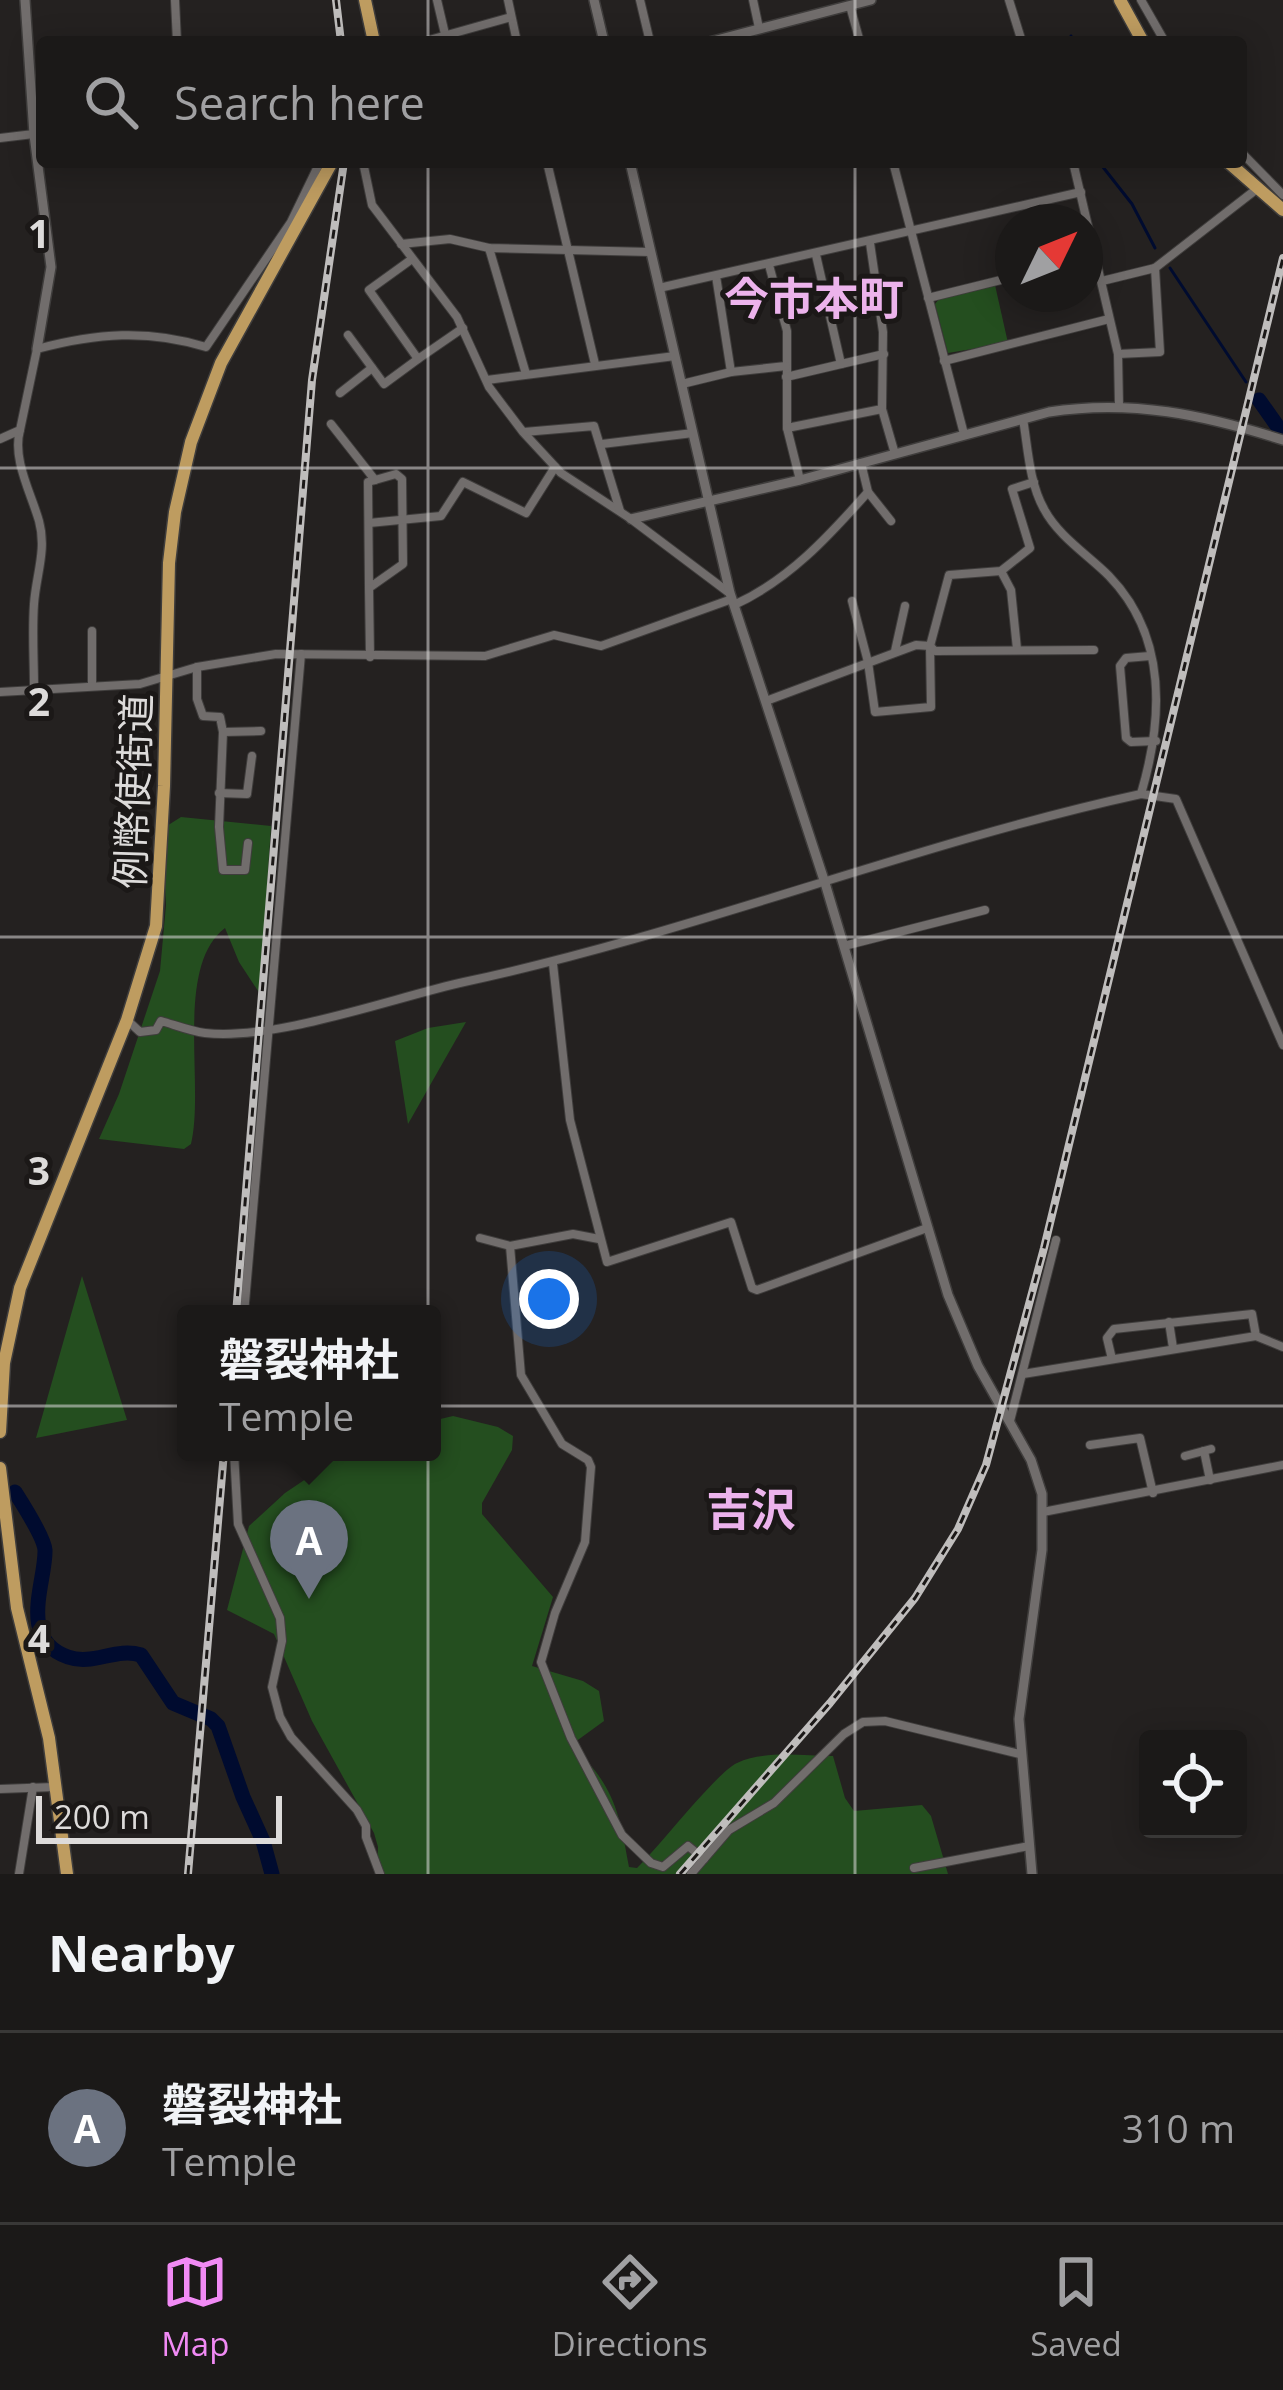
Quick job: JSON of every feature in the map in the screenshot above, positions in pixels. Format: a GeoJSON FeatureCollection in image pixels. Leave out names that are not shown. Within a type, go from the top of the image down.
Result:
{"type":"FeatureCollection","features":[{"type":"Feature","properties":{"kind":"highway"},"geometry":{"type":"LineString","coordinates":[[365,0],[373,36]]}},
{"type":"Feature","properties":{"kind":"highway"},"geometry":{"type":"LineString","coordinates":[[1120,0],[1140,36]]}},
{"type":"Feature","properties":{"kind":"highway","name":"例幣使街道"},"geometry":{"type":"LineString","coordinates":[[0,1432],[4,1363],[20,1288],[128,1020],[156,926],[169,563],[191,442],[221,362],[329,168]]}},
{"type":"Feature","properties":{"kind":"highway"},"geometry":{"type":"LineString","coordinates":[[1235,168],[1283,210]]}},
{"type":"Feature","properties":{"kind":"highway"},"geometry":{"type":"LineString","coordinates":[[0,1468],[17,1608],[49,1738],[67,1874]]}},
{"type":"Feature","properties":{"kind":"street"},"geometry":{"type":"LineString","coordinates":[[25,0],[36,113]]}},
{"type":"Feature","properties":{"kind":"street"},"geometry":{"type":"LineString","coordinates":[[175,0],[177,36]]}},
{"type":"Feature","properties":{"kind":"street"},"geometry":{"type":"LineString","coordinates":[[437,0],[446,34]]}},
{"type":"Feature","properties":{"kind":"street"},"geometry":{"type":"LineString","coordinates":[[508,0],[516,36]]}},
{"type":"Feature","properties":{"kind":"street"},"geometry":{"type":"LineString","coordinates":[[594,0],[603,36]]}},
{"type":"Feature","properties":{"kind":"street"},"geometry":{"type":"LineString","coordinates":[[640,0],[649,36]]}},
{"type":"Feature","properties":{"kind":"street"},"geometry":{"type":"LineString","coordinates":[[753,0],[759,28]]}},
{"type":"Feature","properties":{"kind":"street"},"geometry":{"type":"LineString","coordinates":[[731,36],[871,0]]}},
{"type":"Feature","properties":{"kind":"street"},"geometry":{"type":"LineString","coordinates":[[1009,0],[1020,36]]}},
{"type":"Feature","properties":{"kind":"street"},"geometry":{"type":"LineString","coordinates":[[1141,0],[1162,36]]}},
{"type":"Feature","properties":{"kind":"street"},"geometry":{"type":"LineString","coordinates":[[849,3],[858,36]]}},
{"type":"Feature","properties":{"kind":"street"},"geometry":{"type":"LineString","coordinates":[[440,36],[511,17]]}},
{"type":"Feature","properties":{"kind":"street"},"geometry":{"type":"LineString","coordinates":[[0,138],[36,134]]}},
{"type":"Feature","properties":{"kind":"street"},"geometry":{"type":"LineString","coordinates":[[1247,158],[1283,195]]}},
{"type":"Feature","properties":{"kind":"street"},"geometry":{"type":"LineString","coordinates":[[34,688],[34,601],[43,546],[17,438],[51,267],[41,168]]}},
{"type":"Feature","properties":{"kind":"street"},"geometry":{"type":"LineString","coordinates":[[38,349],[112,334],[147,333],[206,347],[291,222],[317,168]]}},
{"type":"Feature","properties":{"kind":"street"},"geometry":{"type":"LineString","coordinates":[[364,168],[372,205],[463,328],[501,407],[555,467],[632,519],[732,599]]}},
{"type":"Feature","properties":{"kind":"street"},"geometry":{"type":"LineString","coordinates":[[549,168],[596,364]]}},
{"type":"Feature","properties":{"kind":"street"},"geometry":{"type":"LineString","coordinates":[[631,168],[732,599],[825,883],[927,1228],[964,1334],[1037,1476],[1042,1550],[1022,1679],[1020,1754],[1033,1874]]}},
{"type":"Feature","properties":{"kind":"street"},"geometry":{"type":"LineString","coordinates":[[896,168],[964,434]]}},
{"type":"Feature","properties":{"kind":"street"},"geometry":{"type":"LineString","coordinates":[[1075,168],[1083,204]]}},
{"type":"Feature","properties":{"kind":"street"},"geometry":{"type":"LineString","coordinates":[[1103,281],[1155,268],[1258,188]]}},
{"type":"Feature","properties":{"kind":"street"},"geometry":{"type":"LineString","coordinates":[[659,288],[1081,192]]}},
{"type":"Feature","properties":{"kind":"street"},"geometry":{"type":"LineString","coordinates":[[401,244],[426,238],[489,248],[650,252]]}},
{"type":"Feature","properties":{"kind":"street"},"geometry":{"type":"LineString","coordinates":[[869,243],[884,354],[882,409],[895,454]]}},
{"type":"Feature","properties":{"kind":"street"},"geometry":{"type":"LineString","coordinates":[[489,248],[526,374]]}},
{"type":"Feature","properties":{"kind":"street"},"geometry":{"type":"LineString","coordinates":[[816,255],[841,364]]}},
{"type":"Feature","properties":{"kind":"street"},"geometry":{"type":"LineString","coordinates":[[412,259],[368,290],[418,359]]}},
{"type":"Feature","properties":{"kind":"street"},"geometry":{"type":"LineString","coordinates":[[769,265],[787,331],[787,428],[800,480]]}},
{"type":"Feature","properties":{"kind":"street"},"geometry":{"type":"LineString","coordinates":[[1118,354],[1160,352],[1155,268]]}},
{"type":"Feature","properties":{"kind":"street"},"geometry":{"type":"LineString","coordinates":[[716,276],[731,373]]}},
{"type":"Feature","properties":{"kind":"street"},"geometry":{"type":"LineString","coordinates":[[928,298],[995,281]]}},
{"type":"Feature","properties":{"kind":"street"},"geometry":{"type":"LineString","coordinates":[[1103,286],[1118,354],[1119,406]]}},
{"type":"Feature","properties":{"kind":"street"},"geometry":{"type":"LineString","coordinates":[[944,362],[1109,319]]}},
{"type":"Feature","properties":{"kind":"street"},"geometry":{"type":"LineString","coordinates":[[348,335],[385,384],[463,328]]}},
{"type":"Feature","properties":{"kind":"street"},"geometry":{"type":"LineString","coordinates":[[682,384],[731,373],[786,371],[884,354]]}},
{"type":"Feature","properties":{"kind":"street"},"geometry":{"type":"LineString","coordinates":[[487,380],[675,356]]}},
{"type":"Feature","properties":{"kind":"street"},"geometry":{"type":"LineString","coordinates":[[340,392],[372,368]]}},
{"type":"Feature","properties":{"kind":"street"},"geometry":{"type":"LineString","coordinates":[[632,519],[1066,409],[1119,406],[1202,415],[1283,440]]}},
{"type":"Feature","properties":{"kind":"street"},"geometry":{"type":"LineString","coordinates":[[787,428],[882,409]]}},
{"type":"Feature","properties":{"kind":"street"},"geometry":{"type":"LineString","coordinates":[[1023,419],[1034,482],[1048,515],[1129,600],[1142,622],[1157,705],[1156,741],[1141,794]]}},
{"type":"Feature","properties":{"kind":"street"},"geometry":{"type":"LineString","coordinates":[[331,424],[375,480]]}},
{"type":"Feature","properties":{"kind":"street"},"geometry":{"type":"LineString","coordinates":[[523,432],[594,426],[620,513]]}},
{"type":"Feature","properties":{"kind":"street"},"geometry":{"type":"LineString","coordinates":[[0,439],[20,430]]}},
{"type":"Feature","properties":{"kind":"street"},"geometry":{"type":"LineString","coordinates":[[602,444],[693,433]]}},
{"type":"Feature","properties":{"kind":"street"},"geometry":{"type":"LineString","coordinates":[[861,463],[868,492],[891,520]]}},
{"type":"Feature","properties":{"kind":"street"},"geometry":{"type":"LineString","coordinates":[[369,523],[441,516],[463,482],[526,513],[555,467]]}},
{"type":"Feature","properties":{"kind":"street"},"geometry":{"type":"LineString","coordinates":[[369,587],[403,563],[402,479],[396,473],[368,482],[369,523],[369,587],[370,657]]}},
{"type":"Feature","properties":{"kind":"street"},"geometry":{"type":"LineString","coordinates":[[852,601],[875,712],[931,707],[930,646],[949,575],[1001,571],[1030,548],[1012,489],[1034,482]]}},
{"type":"Feature","properties":{"kind":"street"},"geometry":{"type":"LineString","coordinates":[[0,692],[140,684],[197,667],[276,654],[484,656],[554,635],[601,646],[732,599],[821,548],[831,528],[868,492]]}},
{"type":"Feature","properties":{"kind":"street"},"geometry":{"type":"LineString","coordinates":[[1001,571],[1011,590],[1017,649]]}},
{"type":"Feature","properties":{"kind":"street"},"geometry":{"type":"LineString","coordinates":[[895,652],[905,606]]}},
{"type":"Feature","properties":{"kind":"street"},"geometry":{"type":"LineString","coordinates":[[92,631],[92,686]]}},
{"type":"Feature","properties":{"kind":"street"},"geometry":{"type":"LineString","coordinates":[[766,701],[916,645],[935,651],[1094,650]]}},
{"type":"Feature","properties":{"kind":"street"},"geometry":{"type":"LineString","coordinates":[[245,1305],[301,654]]}},
{"type":"Feature","properties":{"kind":"street"},"geometry":{"type":"LineString","coordinates":[[1150,656],[1126,658],[1120,666],[1126,738],[1156,741]]}},
{"type":"Feature","properties":{"kind":"street"},"geometry":{"type":"LineString","coordinates":[[197,667],[197,699],[203,716],[220,717],[223,732],[219,793],[223,870],[245,870],[248,843]]}},
{"type":"Feature","properties":{"kind":"street"},"geometry":{"type":"LineString","coordinates":[[223,732],[261,730]]}},
{"type":"Feature","properties":{"kind":"street"},"geometry":{"type":"LineString","coordinates":[[219,793],[248,794],[252,756]]}},
{"type":"Feature","properties":{"kind":"street"},"geometry":{"type":"LineString","coordinates":[[128,1020],[140,1032],[156,1030],[161,1022],[206,1033],[271,1028],[553,964],[1058,814],[1141,794],[1176,799],[1283,1045]]}},
{"type":"Feature","properties":{"kind":"street"},"geometry":{"type":"LineString","coordinates":[[844,946],[985,910]]}},
{"type":"Feature","properties":{"kind":"street"},"geometry":{"type":"LineString","coordinates":[[553,964],[571,1120],[607,1262],[730,1222],[752,1288],[757,1290],[927,1228]]}},
{"type":"Feature","properties":{"kind":"street"},"geometry":{"type":"LineString","coordinates":[[480,1238],[510,1246],[573,1234],[599,1239]]}},
{"type":"Feature","properties":{"kind":"street"},"geometry":{"type":"LineString","coordinates":[[1010,1420],[1056,1240]]}},
{"type":"Feature","properties":{"kind":"street"},"geometry":{"type":"LineString","coordinates":[[510,1246],[521,1375],[562,1444],[588,1460],[591,1467],[585,1542],[543,1648],[545,1676],[571,1738],[622,1834],[651,1863],[663,1867],[688,1846],[704,1859]]}},
{"type":"Feature","properties":{"kind":"street"},"geometry":{"type":"LineString","coordinates":[[1112,1359],[1110,1331],[1252,1314],[1256,1336]]}},
{"type":"Feature","properties":{"kind":"street"},"geometry":{"type":"LineString","coordinates":[[1169,1322],[1173,1348]]}},
{"type":"Feature","properties":{"kind":"street"},"geometry":{"type":"LineString","coordinates":[[1023,1374],[1256,1336],[1283,1347]]}},
{"type":"Feature","properties":{"kind":"street"},"geometry":{"type":"LineString","coordinates":[[1090,1445],[1140,1438],[1153,1493]]}},
{"type":"Feature","properties":{"kind":"street"},"geometry":{"type":"LineString","coordinates":[[1185,1456],[1208,1450],[1210,1480]]}},
{"type":"Feature","properties":{"kind":"street"},"geometry":{"type":"LineString","coordinates":[[234,1461],[238,1525],[280,1618],[283,1641],[272,1688],[280,1717],[291,1737],[357,1810],[380,1874]]}},
{"type":"Feature","properties":{"kind":"street"},"geometry":{"type":"LineString","coordinates":[[1043,1512],[1283,1465]]}},
{"type":"Feature","properties":{"kind":"street"},"geometry":{"type":"LineString","coordinates":[[691,1874],[730,1830],[775,1804],[844,1734],[863,1722],[885,1721],[1020,1754]]}},
{"type":"Feature","properties":{"kind":"street"},"geometry":{"type":"LineString","coordinates":[[0,1789],[54,1786]]}},
{"type":"Feature","properties":{"kind":"street"},"geometry":{"type":"LineString","coordinates":[[19,1874],[33,1787]]}},
{"type":"Feature","properties":{"kind":"street"},"geometry":{"type":"LineString","coordinates":[[914,1868],[1030,1846]]}},
{"type":"Feature","properties":{"kind":"green space"},"geometry":{"type":"Polygon","coordinates":[[[995,285],[995,312],[1001,312],[1008,343],[948,353],[935,304],[995,285]]]}},
{"type":"Feature","properties":{"kind":"green space"},"geometry":{"type":"Polygon","coordinates":[[[181,817],[271,826],[260,994],[225,928],[209,946],[200,970],[191,1144],[184,1149],[99,1139],[160,971],[166,905],[162,829],[181,817]]]}},
{"type":"Feature","properties":{"kind":"green space"},"geometry":{"type":"Polygon","coordinates":[[[466,1022],[408,1124],[395,1041],[428,1028],[466,1022]]]}},
{"type":"Feature","properties":{"kind":"green space"},"geometry":{"type":"Polygon","coordinates":[[[82,1276],[127,1420],[36,1438],[82,1276]]]}},
{"type":"Feature","properties":{"kind":"green space"},"geometry":{"type":"Polygon","coordinates":[[[453,1416],[498,1427],[513,1436],[512,1450],[482,1503],[482,1514],[553,1597],[532,1666],[583,1681],[599,1691],[604,1721],[571,1745],[606,1786],[629,1867],[637,1868],[728,1769],[759,1756],[796,1755],[833,1756],[845,1798],[854,1811],[922,1805],[931,1816],[948,1874],[377,1874],[374,1833],[312,1721],[274,1634],[227,1610],[249,1526],[285,1493],[333,1461],[441,1461],[441,1419],[453,1416]]]}},
{"type":"Feature","properties":{"kind":"waterway"},"geometry":{"type":"LineString","coordinates":[[1104,168],[1132,204],[1155,248]]}},
{"type":"Feature","properties":{"kind":"waterway"},"geometry":{"type":"LineString","coordinates":[[1170,268],[1246,382]]}},
{"type":"Feature","properties":{"kind":"waterway"},"geometry":{"type":"LineString","coordinates":[[1259,400],[1283,434]]}},
{"type":"Feature","properties":{"kind":"waterway"},"geometry":{"type":"LineString","coordinates":[[15,1492],[45,1550],[38,1609],[43,1637],[52,1649],[77,1659],[141,1655],[173,1703],[218,1726],[272,1874]]}},
{"type":"Feature","properties":{"kind":"railway"},"geometry":{"type":"LineString","coordinates":[[336,0],[340,36]]}},
{"type":"Feature","properties":{"kind":"railway"},"geometry":{"type":"LineString","coordinates":[[237,1305],[312,380],[343,168]]}},
{"type":"Feature","properties":{"kind":"railway"},"geometry":{"type":"LineString","coordinates":[[680,1874],[915,1598],[958,1529],[986,1465],[1044,1248],[1283,258]]}},
{"type":"Feature","properties":{"kind":"railway"},"geometry":{"type":"LineString","coordinates":[[188,1874],[223,1461]]}},
{"type":"Feature","properties":{"kind":"place","name":"磐裂神社"},"geometry":{"type":"Point","coordinates":[309,1599]}},
{"type":"Feature","properties":{"kind":"district","name":"今市本町"},"geometry":{"type":"Point","coordinates":[814,297]}},
{"type":"Feature","properties":{"kind":"district","name":"吉沢"},"geometry":{"type":"Point","coordinates":[751,1508]}}]}
